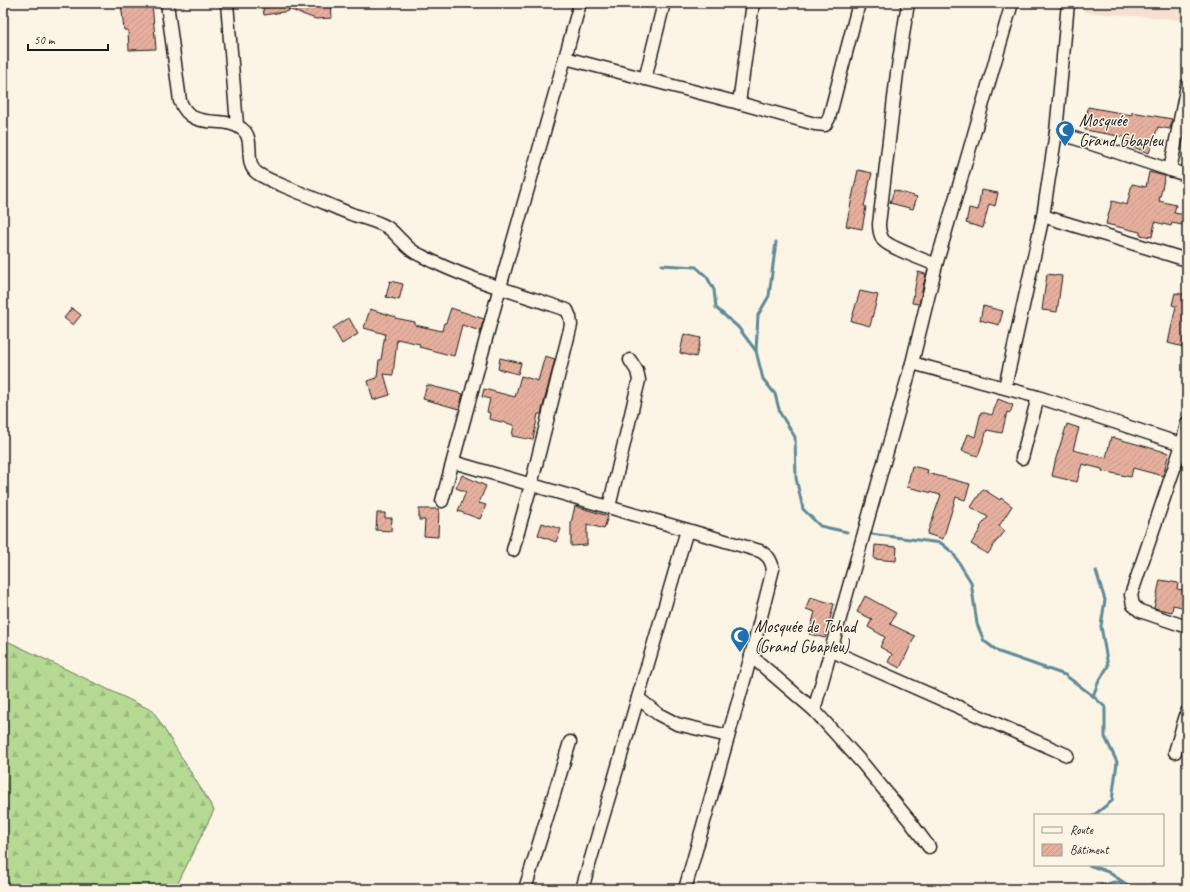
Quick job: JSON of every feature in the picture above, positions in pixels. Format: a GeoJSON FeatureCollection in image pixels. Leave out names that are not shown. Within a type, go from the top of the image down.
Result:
{"type":"FeatureCollection","features":[{"type":"Feature","properties":{"kind":"street"},"geometry":{"type":"LineString","coordinates":[[167,3],[180,101],[184,111],[192,117],[207,122],[237,125],[244,130],[250,142],[252,167],[256,172],[284,186],[353,215],[386,226],[410,249],[447,269],[567,310],[571,324],[531,485],[513,550]]}},
{"type":"Feature","properties":{"kind":"street"},"geometry":{"type":"LineString","coordinates":[[227,3],[237,125]]}},
{"type":"Feature","properties":{"kind":"street"},"geometry":{"type":"LineString","coordinates":[[442,501],[500,287],[580,3]]}},
{"type":"Feature","properties":{"kind":"street"},"geometry":{"type":"LineString","coordinates":[[645,79],[664,3]]}},
{"type":"Feature","properties":{"kind":"street"},"geometry":{"type":"LineString","coordinates":[[739,103],[753,3]]}},
{"type":"Feature","properties":{"kind":"street"},"geometry":{"type":"LineString","coordinates":[[565,58],[815,124],[825,125],[829,118],[859,3]]}},
{"type":"Feature","properties":{"kind":"street"},"geometry":{"type":"LineString","coordinates":[[908,3],[897,73],[879,224],[880,232],[884,241],[936,265]]}},
{"type":"Feature","properties":{"kind":"street"},"geometry":{"type":"LineString","coordinates":[[814,710],[832,651],[912,363],[936,265],[1012,3]]}},
{"type":"Feature","properties":{"kind":"street"},"geometry":{"type":"LineString","coordinates":[[1005,387],[1043,216],[1056,132],[1068,3]]}},
{"type":"Feature","properties":{"kind":"street"},"geometry":{"type":"LineString","coordinates":[[1170,170],[1187,85]]}},
{"type":"Feature","properties":{"kind":"street"},"geometry":{"type":"LineString","coordinates":[[1056,132],[1187,175]]}},
{"type":"Feature","properties":{"kind":"street"},"geometry":{"type":"LineString","coordinates":[[1043,216],[1187,260]]}},
{"type":"Feature","properties":{"kind":"street"},"geometry":{"type":"LineString","coordinates":[[609,507],[640,380],[637,371],[630,360]]}},
{"type":"Feature","properties":{"kind":"street"},"geometry":{"type":"LineString","coordinates":[[912,363],[1005,387],[1184,445]]}},
{"type":"Feature","properties":{"kind":"street"},"geometry":{"type":"LineString","coordinates":[[1022,458],[1038,397]]}},
{"type":"Feature","properties":{"kind":"street"},"geometry":{"type":"LineString","coordinates":[[1187,423],[1184,445],[1131,595],[1133,605],[1140,611],[1187,627]]}},
{"type":"Feature","properties":{"kind":"street"},"geometry":{"type":"LineString","coordinates":[[453,462],[760,551],[771,560],[773,569],[751,656],[685,889]]}},
{"type":"Feature","properties":{"kind":"street"},"geometry":{"type":"LineString","coordinates":[[582,889],[686,530]]}},
{"type":"Feature","properties":{"kind":"street"},"geometry":{"type":"LineString","coordinates":[[832,651],[1067,755]]}},
{"type":"Feature","properties":{"kind":"street"},"geometry":{"type":"LineString","coordinates":[[751,656],[814,710],[863,764],[929,847]]}},
{"type":"Feature","properties":{"kind":"street"},"geometry":{"type":"LineString","coordinates":[[638,698],[658,714],[678,724],[728,736]]}},
{"type":"Feature","properties":{"kind":"street"},"geometry":{"type":"LineString","coordinates":[[1175,752],[1187,712]]}},
{"type":"Feature","properties":{"kind":"street"},"geometry":{"type":"LineString","coordinates":[[525,889],[570,742]]}},
{"type":"Feature","properties":{"kind":"shaded area"},"geometry":{"type":"Polygon","coordinates":[[[1085,3],[1187,3],[1187,20],[1084,12],[1085,3]]]}},
{"type":"Feature","properties":{"kind":"green space"},"geometry":{"type":"Polygon","coordinates":[[[3,639],[153,711],[214,810],[175,889],[3,889],[3,639]]]}},
{"type":"Feature","properties":{"kind":"building"},"geometry":{"type":"Polygon","coordinates":[[[121,3],[152,3],[156,49],[129,50],[128,30],[124,30],[121,3]]]}},
{"type":"Feature","properties":{"kind":"building"},"geometry":{"type":"Polygon","coordinates":[[[287,3],[331,3],[332,18],[316,19],[288,9],[289,11],[264,15],[263,8],[287,3]]]}},
{"type":"Feature","properties":{"kind":"building"},"geometry":{"type":"Polygon","coordinates":[[[1088,107],[1132,115],[1132,112],[1172,119],[1170,129],[1158,127],[1149,153],[1122,143],[1124,137],[1085,130],[1088,107]]]}},
{"type":"Feature","properties":{"kind":"building"},"geometry":{"type":"Polygon","coordinates":[[[858,170],[872,173],[864,206],[866,207],[862,229],[846,226],[858,170]]]}},
{"type":"Feature","properties":{"kind":"building"},"geometry":{"type":"Polygon","coordinates":[[[1149,172],[1165,176],[1159,201],[1176,205],[1174,213],[1187,215],[1187,226],[1172,223],[1171,226],[1155,222],[1152,237],[1140,235],[1140,232],[1106,224],[1112,201],[1127,205],[1132,184],[1146,187],[1149,172]]]}},
{"type":"Feature","properties":{"kind":"building"},"geometry":{"type":"Polygon","coordinates":[[[894,190],[917,197],[913,209],[890,203],[894,190]]]}},
{"type":"Feature","properties":{"kind":"building"},"geometry":{"type":"Polygon","coordinates":[[[981,190],[998,193],[995,206],[989,204],[983,228],[966,223],[969,208],[978,210],[981,190]]]}},
{"type":"Feature","properties":{"kind":"building"},"geometry":{"type":"Polygon","coordinates":[[[918,272],[926,274],[919,304],[912,303],[918,272]]]}},
{"type":"Feature","properties":{"kind":"building"},"geometry":{"type":"Polygon","coordinates":[[[1047,274],[1062,276],[1057,312],[1042,310],[1047,274]]]}},
{"type":"Feature","properties":{"kind":"building"},"geometry":{"type":"Polygon","coordinates":[[[390,281],[403,284],[399,300],[386,297],[390,281]]]}},
{"type":"Feature","properties":{"kind":"building"},"geometry":{"type":"Polygon","coordinates":[[[860,291],[878,295],[870,326],[851,321],[860,291]]]}},
{"type":"Feature","properties":{"kind":"building"},"geometry":{"type":"Polygon","coordinates":[[[1175,293],[1187,295],[1187,348],[1168,343],[1176,306],[1172,305],[1175,293]]]}},
{"type":"Feature","properties":{"kind":"building"},"geometry":{"type":"Polygon","coordinates":[[[983,306],[1003,311],[999,325],[980,320],[983,306]]]}},
{"type":"Feature","properties":{"kind":"building"},"geometry":{"type":"Polygon","coordinates":[[[72,308],[81,315],[73,325],[64,318],[72,308]]]}},
{"type":"Feature","properties":{"kind":"building"},"geometry":{"type":"Polygon","coordinates":[[[451,308],[484,319],[480,331],[462,325],[454,356],[419,347],[420,344],[397,339],[393,375],[384,374],[390,395],[373,400],[368,381],[377,378],[379,360],[381,360],[385,334],[364,328],[370,309],[396,317],[395,318],[415,322],[415,325],[442,331],[451,308]]]}},
{"type":"Feature","properties":{"kind":"building"},"geometry":{"type":"Polygon","coordinates":[[[349,318],[358,334],[342,344],[333,328],[349,318]]]}},
{"type":"Feature","properties":{"kind":"building"},"geometry":{"type":"Polygon","coordinates":[[[684,334],[701,338],[696,357],[680,353],[684,334]]]}},
{"type":"Feature","properties":{"kind":"building"},"geometry":{"type":"Polygon","coordinates":[[[545,356],[555,359],[541,414],[538,414],[533,440],[512,436],[514,425],[489,419],[490,413],[487,412],[490,399],[482,397],[484,389],[515,397],[521,376],[538,381],[545,356]]]}},
{"type":"Feature","properties":{"kind":"building"},"geometry":{"type":"Polygon","coordinates":[[[500,358],[521,363],[518,374],[498,369],[500,358]]]}},
{"type":"Feature","properties":{"kind":"building"},"geometry":{"type":"Polygon","coordinates":[[[427,385],[463,394],[459,409],[423,399],[427,385]]]}},
{"type":"Feature","properties":{"kind":"building"},"geometry":{"type":"Polygon","coordinates":[[[998,399],[1013,405],[1010,413],[1007,412],[1002,433],[987,430],[978,456],[962,451],[968,434],[975,437],[981,412],[992,415],[998,399]]]}},
{"type":"Feature","properties":{"kind":"building"},"geometry":{"type":"Polygon","coordinates":[[[1067,424],[1079,428],[1073,450],[1106,458],[1111,437],[1169,453],[1163,476],[1133,468],[1131,477],[1102,471],[1102,469],[1082,464],[1077,482],[1052,476],[1067,424]]]}},
{"type":"Feature","properties":{"kind":"building"},"geometry":{"type":"Polygon","coordinates":[[[912,466],[928,470],[927,473],[970,484],[965,500],[956,497],[943,539],[927,534],[941,495],[907,487],[912,466]]]}},
{"type":"Feature","properties":{"kind":"building"},"geometry":{"type":"Polygon","coordinates":[[[462,475],[486,486],[479,503],[486,505],[480,519],[458,511],[466,492],[456,488],[462,475]]]}},
{"type":"Feature","properties":{"kind":"building"},"geometry":{"type":"Polygon","coordinates":[[[983,489],[1000,500],[1001,498],[1012,506],[999,526],[1005,531],[988,554],[971,544],[981,528],[980,527],[988,517],[971,507],[983,489]]]}},
{"type":"Feature","properties":{"kind":"building"},"geometry":{"type":"Polygon","coordinates":[[[575,506],[608,516],[604,529],[587,524],[587,545],[571,546],[571,523],[575,506]]]}},
{"type":"Feature","properties":{"kind":"building"},"geometry":{"type":"Polygon","coordinates":[[[419,509],[439,509],[438,537],[424,536],[425,520],[419,520],[419,509]]]}},
{"type":"Feature","properties":{"kind":"building"},"geometry":{"type":"Polygon","coordinates":[[[377,513],[385,513],[385,518],[392,518],[391,531],[376,530],[377,513]]]}},
{"type":"Feature","properties":{"kind":"building"},"geometry":{"type":"Polygon","coordinates":[[[542,523],[561,529],[556,542],[538,535],[542,523]]]}},
{"type":"Feature","properties":{"kind":"building"},"geometry":{"type":"Polygon","coordinates":[[[875,545],[897,547],[896,561],[874,559],[875,545]]]}},
{"type":"Feature","properties":{"kind":"building"},"geometry":{"type":"Polygon","coordinates":[[[1160,580],[1178,583],[1177,589],[1187,591],[1187,608],[1173,605],[1172,612],[1154,608],[1160,580]]]}},
{"type":"Feature","properties":{"kind":"building"},"geometry":{"type":"Polygon","coordinates":[[[865,596],[896,613],[890,624],[915,636],[900,668],[888,662],[892,654],[880,647],[885,637],[868,627],[872,619],[857,612],[865,596]]]}},
{"type":"Feature","properties":{"kind":"building"},"geometry":{"type":"Polygon","coordinates":[[[810,597],[834,604],[825,638],[809,634],[815,612],[806,609],[810,597]]]}},
{"type":"Feature","properties":{"kind":"waterway"},"geometry":{"type":"LineString","coordinates":[[756,351],[758,315],[769,296],[776,242]]}},
{"type":"Feature","properties":{"kind":"waterway"},"geometry":{"type":"LineString","coordinates":[[662,265],[696,267],[707,277],[714,290],[716,308],[738,327],[756,351],[763,379],[775,394],[780,413],[795,437],[796,478],[803,509],[820,526],[847,532]]}},
{"type":"Feature","properties":{"kind":"waterway"},"geometry":{"type":"LineString","coordinates":[[871,534],[941,543],[953,553],[971,582],[977,624],[984,641],[999,652],[1065,675],[1105,707],[1105,737],[1117,762],[1112,801],[1095,814]]}},
{"type":"Feature","properties":{"kind":"waterway"},"geometry":{"type":"LineString","coordinates":[[1093,696],[1098,683],[1108,666],[1101,626],[1105,600],[1096,571]]}},
{"type":"Feature","properties":{"kind":"waterway"},"geometry":{"type":"LineString","coordinates":[[1092,866],[1108,872],[1134,889]]}},
{"type":"Feature","properties":{"kind":"waterway"},"geometry":{"type":"LineString","coordinates":[[1092,889],[1114,882],[1124,883]]}},
{"type":"Feature","properties":{"kind":"waterway"},"geometry":{"type":"LineString","coordinates":[[1026,889],[1056,889]]}},
{"type":"Feature","properties":{"kind":"place","name":"Mosquée Grand Gbapleu"},"geometry":{"type":"Point","coordinates":[1065,147]}},
{"type":"Feature","properties":{"kind":"place","name":"Mosquée de Tchad (Grand Gbapleu)"},"geometry":{"type":"Point","coordinates":[740,653]}}]}
